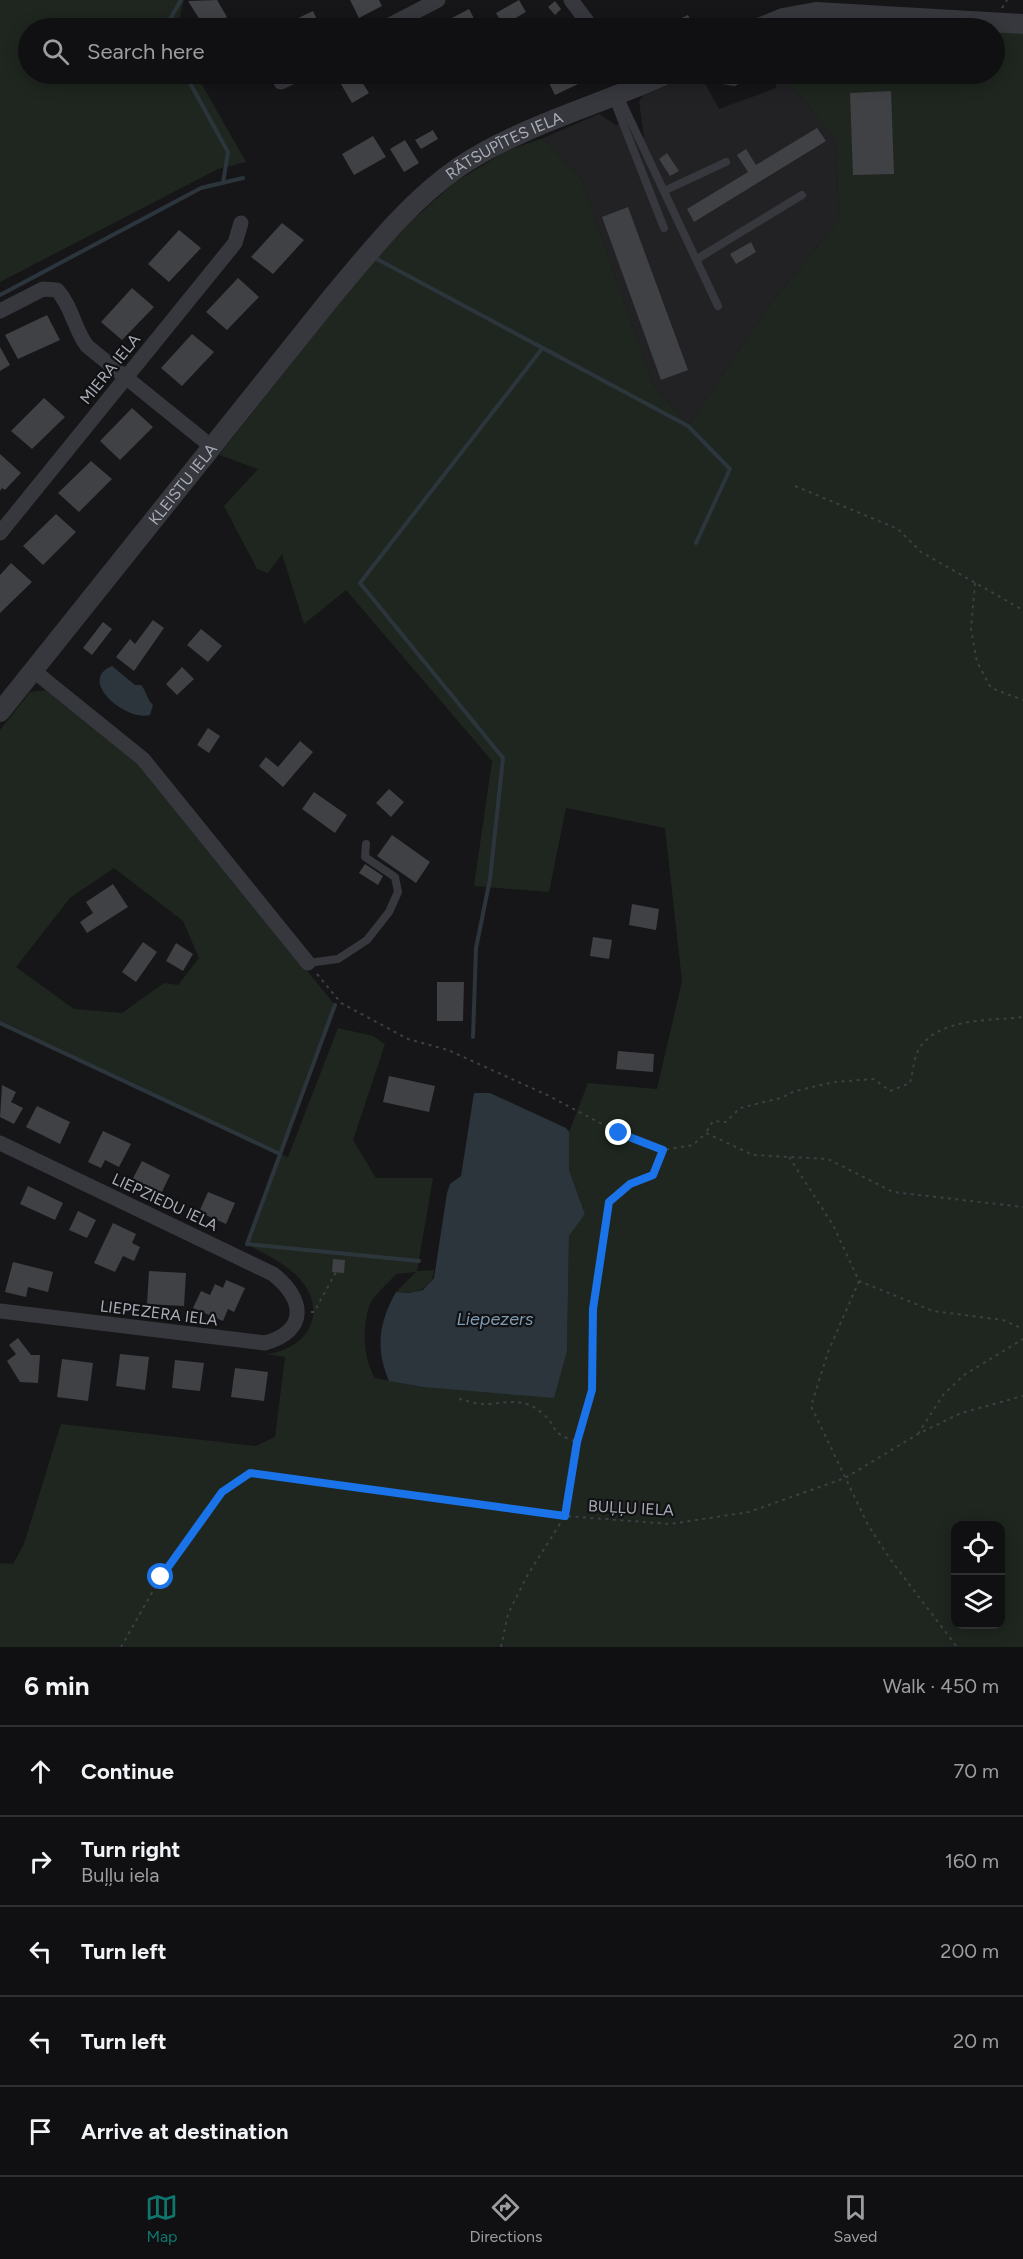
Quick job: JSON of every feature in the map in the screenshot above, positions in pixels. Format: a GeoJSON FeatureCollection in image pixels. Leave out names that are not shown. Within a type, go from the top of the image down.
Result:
{"type":"FeatureCollection","features":[{"type":"Feature","properties":{"kind":"street"},"geometry":{"type":"LineString","coordinates":[[397,18],[413,6],[438,0]]}},
{"type":"Feature","properties":{"kind":"street"},"geometry":{"type":"LineString","coordinates":[[571,0],[584,18]]}},
{"type":"Feature","properties":{"kind":"street"},"geometry":{"type":"LineString","coordinates":[[783,18],[816,12],[865,12],[944,18]]}},
{"type":"Feature","properties":{"kind":"street"},"geometry":{"type":"LineString","coordinates":[[1005,23],[1023,24]]}},
{"type":"Feature","properties":{"kind":"street","name":"RĀTSUPĪTES IELA"},"geometry":{"type":"LineString","coordinates":[[366,256],[424,195],[460,167],[507,141],[638,84]]}},
{"type":"Feature","properties":{"kind":"street","name":"MIERA IELA"},"geometry":{"type":"LineString","coordinates":[[0,533],[235,243],[241,223]]}},
{"type":"Feature","properties":{"kind":"street","name":"KLEISTU IELA"},"geometry":{"type":"LineString","coordinates":[[0,712],[366,256]]}},
{"type":"Feature","properties":{"kind":"street"},"geometry":{"type":"LineString","coordinates":[[0,311],[36,292],[54,289],[66,301],[78,332],[87,346],[212,447]]}},
{"type":"Feature","properties":{"kind":"street"},"geometry":{"type":"LineString","coordinates":[[34,671],[143,759],[308,963]]}},
{"type":"Feature","properties":{"kind":"street","name":"LIEPZIEDU IELA"},"geometry":{"type":"LineString","coordinates":[[0,1143],[273,1274],[291,1291],[298,1311]]}},
{"type":"Feature","properties":{"kind":"street","name":"LIEPEZERA IELA"},"geometry":{"type":"LineString","coordinates":[[0,1311],[265,1343],[279,1339],[293,1328],[298,1311]]}},
{"type":"Feature","properties":{"kind":"lane"},"geometry":{"type":"LineString","coordinates":[[624,89],[664,191],[718,306]]}},
{"type":"Feature","properties":{"kind":"lane"},"geometry":{"type":"LineString","coordinates":[[624,89],[664,228]]}},
{"type":"Feature","properties":{"kind":"lane"},"geometry":{"type":"LineString","coordinates":[[664,191],[726,162]]}},
{"type":"Feature","properties":{"kind":"lane"},"geometry":{"type":"LineString","coordinates":[[697,260],[802,195]]}},
{"type":"Feature","properties":{"kind":"lane"},"geometry":{"type":"LineString","coordinates":[[308,963],[338,959],[367,940],[390,912],[398,892],[395,877],[365,857],[366,844]]}},
{"type":"Feature","properties":{"kind":"path"},"geometry":{"type":"LineString","coordinates":[[795,486],[898,529],[921,552],[1023,610]]}},
{"type":"Feature","properties":{"kind":"path"},"geometry":{"type":"LineString","coordinates":[[975,583],[971,629],[977,662],[991,688],[1023,700]]}},
{"type":"Feature","properties":{"kind":"path"},"geometry":{"type":"LineString","coordinates":[[308,963],[340,1003],[408,1039],[448,1050],[548,1095],[619,1133],[663,1150],[693,1145],[714,1122],[726,1122],[740,1108],[781,1098],[795,1090],[834,1082],[874,1079],[890,1091],[910,1083],[920,1047],[933,1036],[963,1022],[1023,1017]]}},
{"type":"Feature","properties":{"kind":"path"},"geometry":{"type":"LineString","coordinates":[[706,1133],[753,1155],[828,1160],[892,1192],[1023,1208]]}},
{"type":"Feature","properties":{"kind":"path"},"geometry":{"type":"LineString","coordinates":[[501,1647],[508,1614],[527,1576],[565,1516],[577,1442],[592,1390],[593,1309],[609,1202],[630,1184],[653,1175],[663,1150]]}},
{"type":"Feature","properties":{"kind":"path"},"geometry":{"type":"LineString","coordinates":[[789,1157],[833,1225],[858,1281],[933,1311],[1003,1320],[1023,1329]]}},
{"type":"Feature","properties":{"kind":"path"},"geometry":{"type":"LineString","coordinates":[[298,1311],[314,1312],[336,1272]]}},
{"type":"Feature","properties":{"kind":"path"},"geometry":{"type":"LineString","coordinates":[[858,1281],[828,1352],[811,1406],[868,1525],[890,1559],[957,1647]]}},
{"type":"Feature","properties":{"kind":"path"},"geometry":{"type":"LineString","coordinates":[[918,1434],[943,1395],[964,1375],[1023,1339]]}},
{"type":"Feature","properties":{"kind":"path","name":"BUĻĻU IELA"},"geometry":{"type":"LineString","coordinates":[[121,1647],[161,1577],[207,1512],[222,1492],[250,1473],[565,1516],[681,1522],[748,1512],[844,1478],[918,1434],[961,1413],[1023,1396]]}},
{"type":"Feature","properties":{"kind":"path"},"geometry":{"type":"LineString","coordinates":[[459,1399],[486,1404],[503,1400],[520,1402],[542,1413],[557,1435],[577,1442]]}},
{"type":"Feature","properties":{"kind":"shaded area"},"geometry":{"type":"Polygon","coordinates":[[[0,0],[184,0],[180,18],[18,18],[18,84],[202,84],[246,162],[218,169],[0,282],[0,0]]]}},
{"type":"Feature","properties":{"kind":"shaded area"},"geometry":{"type":"Polygon","coordinates":[[[1005,31],[1023,34],[1023,1647],[0,1647],[0,1563],[13,1564],[24,1544],[61,1424],[256,1446],[275,1437],[285,1357],[267,1354],[295,1344],[305,1335],[311,1324],[313,1312],[312,1300],[306,1287],[290,1269],[247,1244],[280,1154],[288,1157],[338,1028],[373,1036],[385,1044],[353,1140],[376,1178],[433,1178],[417,1271],[434,1270],[433,1277],[426,1287],[409,1292],[396,1292],[416,1272],[396,1274],[371,1302],[365,1324],[365,1343],[368,1362],[375,1378],[423,1387],[567,1351],[569,1236],[585,1214],[569,1170],[569,1132],[588,1083],[657,1089],[682,981],[665,828],[566,808],[549,892],[474,886],[492,761],[346,590],[304,624],[282,554],[268,573],[257,569],[224,506],[258,469],[219,455],[375,258],[407,225],[454,183],[506,151],[543,138],[581,179],[653,384],[688,426],[767,308],[839,220],[836,140],[791,84],[1005,84],[1005,31]]]}},
{"type":"Feature","properties":{"kind":"shaded area"},"geometry":{"type":"Polygon","coordinates":[[[669,84],[705,84],[719,109],[776,88],[776,84],[791,84],[836,140],[839,220],[767,308],[688,426],[653,384],[581,179],[543,138],[599,114],[616,125],[627,120],[637,141],[644,137],[639,101],[643,95],[669,84]]]}},
{"type":"Feature","properties":{"kind":"shaded area"},"geometry":{"type":"Polygon","coordinates":[[[47,690],[139,765],[335,1005],[280,1154],[0,1023],[0,730],[30,692],[47,690]],[[114,868],[70,898],[16,967],[74,1009],[122,1013],[164,983],[178,985],[199,958],[183,921],[114,868]]]}},
{"type":"Feature","properties":{"kind":"water"},"geometry":{"type":"Polygon","coordinates":[[[112,666],[135,685],[141,685],[153,705],[150,715],[140,716],[118,707],[102,690],[100,681],[102,673],[112,666]]]}},
{"type":"Feature","properties":{"kind":"water","name":"Liepezers"},"geometry":{"type":"Polygon","coordinates":[[[474,1093],[490,1093],[566,1128],[569,1132],[569,1170],[585,1214],[569,1236],[567,1351],[554,1398],[423,1387],[389,1381],[385,1369],[381,1335],[390,1303],[396,1292],[408,1293],[423,1290],[434,1278],[447,1193],[450,1184],[461,1176],[474,1093]]]}},
{"type":"Feature","properties":{"kind":"building"},"geometry":{"type":"Polygon","coordinates":[[[217,0],[227,17],[199,18],[188,1],[217,0]]]}},
{"type":"Feature","properties":{"kind":"building"},"geometry":{"type":"Polygon","coordinates":[[[350,0],[379,0],[382,6],[359,18],[350,0]]]}},
{"type":"Feature","properties":{"kind":"building"},"geometry":{"type":"Polygon","coordinates":[[[519,0],[526,12],[515,18],[499,18],[496,13],[519,0]]]}},
{"type":"Feature","properties":{"kind":"building"},"geometry":{"type":"Polygon","coordinates":[[[555,1],[561,9],[555,15],[548,7],[555,1]]]}},
{"type":"Feature","properties":{"kind":"building"},"geometry":{"type":"Polygon","coordinates":[[[469,9],[474,18],[452,18],[469,9]]]}},
{"type":"Feature","properties":{"kind":"building"},"geometry":{"type":"Polygon","coordinates":[[[313,11],[316,18],[298,18],[313,11]]]}},
{"type":"Feature","properties":{"kind":"building"},"geometry":{"type":"Polygon","coordinates":[[[341,84],[363,84],[369,93],[352,103],[341,84]]]}},
{"type":"Feature","properties":{"kind":"building"},"geometry":{"type":"Polygon","coordinates":[[[550,84],[578,84],[555,95],[550,84]]]}},
{"type":"Feature","properties":{"kind":"building"},"geometry":{"type":"Polygon","coordinates":[[[891,91],[894,174],[853,175],[850,93],[891,91]]]}},
{"type":"Feature","properties":{"kind":"building"},"geometry":{"type":"Polygon","coordinates":[[[817,128],[826,141],[694,222],[687,209],[748,172],[737,155],[746,149],[756,165],[817,128]]]}},
{"type":"Feature","properties":{"kind":"building"},"geometry":{"type":"Polygon","coordinates":[[[433,130],[438,139],[421,149],[415,140],[433,130]]]}},
{"type":"Feature","properties":{"kind":"building"},"geometry":{"type":"Polygon","coordinates":[[[373,136],[386,157],[354,175],[342,154],[373,136]]]}},
{"type":"Feature","properties":{"kind":"building"},"geometry":{"type":"Polygon","coordinates":[[[405,140],[419,163],[404,172],[390,149],[405,140]]]}},
{"type":"Feature","properties":{"kind":"building"},"geometry":{"type":"Polygon","coordinates":[[[667,153],[679,171],[670,176],[659,159],[667,153]]]}},
{"type":"Feature","properties":{"kind":"building"},"geometry":{"type":"Polygon","coordinates":[[[628,207],[688,370],[661,380],[602,217],[628,207]]]}},
{"type":"Feature","properties":{"kind":"building"},"geometry":{"type":"Polygon","coordinates":[[[282,223],[304,240],[273,274],[251,257],[282,223]]]}},
{"type":"Feature","properties":{"kind":"building"},"geometry":{"type":"Polygon","coordinates":[[[179,230],[201,248],[169,282],[148,264],[179,230]]]}},
{"type":"Feature","properties":{"kind":"building"},"geometry":{"type":"Polygon","coordinates":[[[751,242],[756,252],[736,264],[730,254],[751,242]]]}},
{"type":"Feature","properties":{"kind":"building"},"geometry":{"type":"Polygon","coordinates":[[[238,278],[259,297],[227,330],[206,312],[238,278]]]}},
{"type":"Feature","properties":{"kind":"building"},"geometry":{"type":"Polygon","coordinates":[[[132,288],[154,307],[122,340],[101,322],[132,288]]]}},
{"type":"Feature","properties":{"kind":"building"},"geometry":{"type":"Polygon","coordinates":[[[47,315],[60,340],[18,359],[5,335],[47,315]]]}},
{"type":"Feature","properties":{"kind":"building"},"geometry":{"type":"Polygon","coordinates":[[[192,334],[214,352],[182,386],[161,368],[192,334]]]}},
{"type":"Feature","properties":{"kind":"building"},"geometry":{"type":"Polygon","coordinates":[[[0,347],[10,365],[0,371],[0,347]]]}},
{"type":"Feature","properties":{"kind":"building"},"geometry":{"type":"Polygon","coordinates":[[[44,398],[65,417],[32,449],[11,431],[44,398]]]}},
{"type":"Feature","properties":{"kind":"building"},"geometry":{"type":"Polygon","coordinates":[[[132,408],[153,427],[120,460],[100,441],[132,408]]]}},
{"type":"Feature","properties":{"kind":"building"},"geometry":{"type":"Polygon","coordinates":[[[0,454],[21,473],[5,490],[2,488],[0,491],[0,454]]]}},
{"type":"Feature","properties":{"kind":"building"},"geometry":{"type":"Polygon","coordinates":[[[91,461],[112,479],[79,512],[58,493],[91,461]]]}},
{"type":"Feature","properties":{"kind":"building"},"geometry":{"type":"Polygon","coordinates":[[[56,514],[76,532],[43,565],[23,546],[56,514]]]}},
{"type":"Feature","properties":{"kind":"building"},"geometry":{"type":"Polygon","coordinates":[[[11,563],[32,582],[0,613],[0,575],[11,563]]]}},
{"type":"Feature","properties":{"kind":"building"},"geometry":{"type":"Polygon","coordinates":[[[153,620],[164,628],[134,671],[116,657],[130,639],[135,644],[153,620]]]}},
{"type":"Feature","properties":{"kind":"building"},"geometry":{"type":"Polygon","coordinates":[[[103,622],[112,629],[92,655],[83,648],[103,622]]]}},
{"type":"Feature","properties":{"kind":"building"},"geometry":{"type":"Polygon","coordinates":[[[201,629],[222,646],[208,662],[187,645],[201,629]]]}},
{"type":"Feature","properties":{"kind":"building"},"geometry":{"type":"Polygon","coordinates":[[[182,667],[194,679],[177,695],[166,684],[182,667]]]}},
{"type":"Feature","properties":{"kind":"building"},"geometry":{"type":"Polygon","coordinates":[[[208,728],[220,736],[209,753],[197,745],[208,728]]]}},
{"type":"Feature","properties":{"kind":"building"},"geometry":{"type":"Polygon","coordinates":[[[300,741],[313,752],[283,787],[259,766],[266,757],[278,767],[300,741]]]}},
{"type":"Feature","properties":{"kind":"building"},"geometry":{"type":"Polygon","coordinates":[[[389,789],[404,802],[391,817],[376,803],[389,789]]]}},
{"type":"Feature","properties":{"kind":"building"},"geometry":{"type":"Polygon","coordinates":[[[314,792],[347,815],[335,833],[302,809],[314,792]]]}},
{"type":"Feature","properties":{"kind":"building"},"geometry":{"type":"Polygon","coordinates":[[[392,835],[430,862],[416,883],[377,856],[392,835]]]}},
{"type":"Feature","properties":{"kind":"building"},"geometry":{"type":"Polygon","coordinates":[[[365,864],[383,876],[378,885],[359,873],[365,864]]]}},
{"type":"Feature","properties":{"kind":"building"},"geometry":{"type":"Polygon","coordinates":[[[113,884],[128,907],[87,933],[80,922],[93,913],[86,902],[113,884]]]}},
{"type":"Feature","properties":{"kind":"building"},"geometry":{"type":"Polygon","coordinates":[[[632,904],[659,909],[656,930],[629,925],[632,904]]]}},
{"type":"Feature","properties":{"kind":"building"},"geometry":{"type":"Polygon","coordinates":[[[593,937],[612,940],[609,959],[590,956],[593,937]]]}},
{"type":"Feature","properties":{"kind":"building"},"geometry":{"type":"Polygon","coordinates":[[[143,942],[157,952],[136,982],[122,972],[143,942]]]}},
{"type":"Feature","properties":{"kind":"building"},"geometry":{"type":"Polygon","coordinates":[[[176,943],[193,954],[183,971],[166,961],[176,943]]]}},
{"type":"Feature","properties":{"kind":"building"},"geometry":{"type":"Polygon","coordinates":[[[437,982],[464,982],[463,1021],[437,1021],[437,982]]]}},
{"type":"Feature","properties":{"kind":"building"},"geometry":{"type":"Polygon","coordinates":[[[618,1051],[654,1054],[653,1072],[616,1069],[618,1051]]]}},
{"type":"Feature","properties":{"kind":"building"},"geometry":{"type":"Polygon","coordinates":[[[389,1076],[435,1086],[429,1112],[383,1102],[389,1076]]]}},
{"type":"Feature","properties":{"kind":"building"},"geometry":{"type":"Polygon","coordinates":[[[2,1085],[16,1092],[11,1102],[23,1108],[14,1124],[0,1117],[2,1085]]]}},
{"type":"Feature","properties":{"kind":"building"},"geometry":{"type":"Polygon","coordinates":[[[37,1106],[70,1122],[60,1144],[26,1127],[37,1106]]]}},
{"type":"Feature","properties":{"kind":"building"},"geometry":{"type":"Polygon","coordinates":[[[103,1131],[131,1144],[119,1167],[105,1160],[101,1168],[88,1162],[103,1131]]]}},
{"type":"Feature","properties":{"kind":"building"},"geometry":{"type":"Polygon","coordinates":[[[142,1161],[170,1175],[160,1196],[131,1182],[142,1161]]]}},
{"type":"Feature","properties":{"kind":"building"},"geometry":{"type":"Polygon","coordinates":[[[28,1186],[63,1203],[55,1220],[20,1204],[28,1186]]]}},
{"type":"Feature","properties":{"kind":"building"},"geometry":{"type":"Polygon","coordinates":[[[208,1192],[235,1203],[226,1224],[199,1212],[208,1192]]]}},
{"type":"Feature","properties":{"kind":"building"},"geometry":{"type":"Polygon","coordinates":[[[78,1211],[96,1220],[87,1238],[69,1230],[78,1211]]]}},
{"type":"Feature","properties":{"kind":"building"},"geometry":{"type":"Polygon","coordinates":[[[113,1223],[136,1234],[132,1243],[140,1247],[134,1261],[123,1256],[115,1272],[94,1263],[113,1223]]]}},
{"type":"Feature","properties":{"kind":"building"},"geometry":{"type":"Polygon","coordinates":[[[333,1259],[345,1260],[344,1273],[332,1272],[333,1259]]]}},
{"type":"Feature","properties":{"kind":"building"},"geometry":{"type":"Polygon","coordinates":[[[13,1262],[53,1272],[48,1292],[28,1287],[26,1297],[5,1292],[13,1262]]]}},
{"type":"Feature","properties":{"kind":"building"},"geometry":{"type":"Polygon","coordinates":[[[149,1271],[186,1273],[184,1306],[147,1304],[149,1271]]]}},
{"type":"Feature","properties":{"kind":"building"},"geometry":{"type":"Polygon","coordinates":[[[226,1280],[245,1288],[234,1312],[228,1309],[223,1321],[193,1308],[201,1291],[210,1295],[215,1284],[223,1288],[226,1280]]]}},
{"type":"Feature","properties":{"kind":"building"},"geometry":{"type":"Polygon","coordinates":[[[18,1338],[31,1355],[40,1355],[38,1383],[20,1382],[7,1361],[16,1354],[9,1345],[18,1338]]]}},
{"type":"Feature","properties":{"kind":"building"},"geometry":{"type":"Polygon","coordinates":[[[120,1354],[149,1357],[145,1390],[116,1386],[120,1354]]]}},
{"type":"Feature","properties":{"kind":"building"},"geometry":{"type":"Polygon","coordinates":[[[62,1359],[93,1363],[88,1401],[57,1397],[62,1359]]]}},
{"type":"Feature","properties":{"kind":"building"},"geometry":{"type":"Polygon","coordinates":[[[175,1360],[204,1363],[200,1391],[172,1388],[175,1360]]]}},
{"type":"Feature","properties":{"kind":"building"},"geometry":{"type":"Polygon","coordinates":[[[235,1368],[268,1372],[264,1401],[231,1397],[235,1368]]]}},
{"type":"Feature","properties":{"kind":"waterway"},"geometry":{"type":"LineString","coordinates":[[171,18],[181,0]]}},
{"type":"Feature","properties":{"kind":"waterway"},"geometry":{"type":"LineString","coordinates":[[191,84],[228,152],[223,183]]}},
{"type":"Feature","properties":{"kind":"waterway"},"geometry":{"type":"LineString","coordinates":[[0,295],[201,188],[243,178]]}},
{"type":"Feature","properties":{"kind":"waterway"},"geometry":{"type":"LineString","coordinates":[[375,258],[688,426],[730,469],[696,543]]}},
{"type":"Feature","properties":{"kind":"waterway"},"geometry":{"type":"LineString","coordinates":[[473,1037],[476,948],[490,879],[503,758],[360,583],[541,350]]}},
{"type":"Feature","properties":{"kind":"waterway"},"geometry":{"type":"LineString","coordinates":[[335,1005],[247,1244],[419,1261]]}},
{"type":"Feature","properties":{"kind":"waterway"},"geometry":{"type":"LineString","coordinates":[[0,1023],[280,1154]]}},
{"type":"Feature","properties":{"kind":"route"},"geometry":{"type":"LineString","coordinates":[[161,1577],[222,1492],[250,1473],[565,1516],[577,1442],[592,1390],[593,1309],[609,1202],[630,1184],[653,1175],[663,1150],[619,1133]]}}]}
